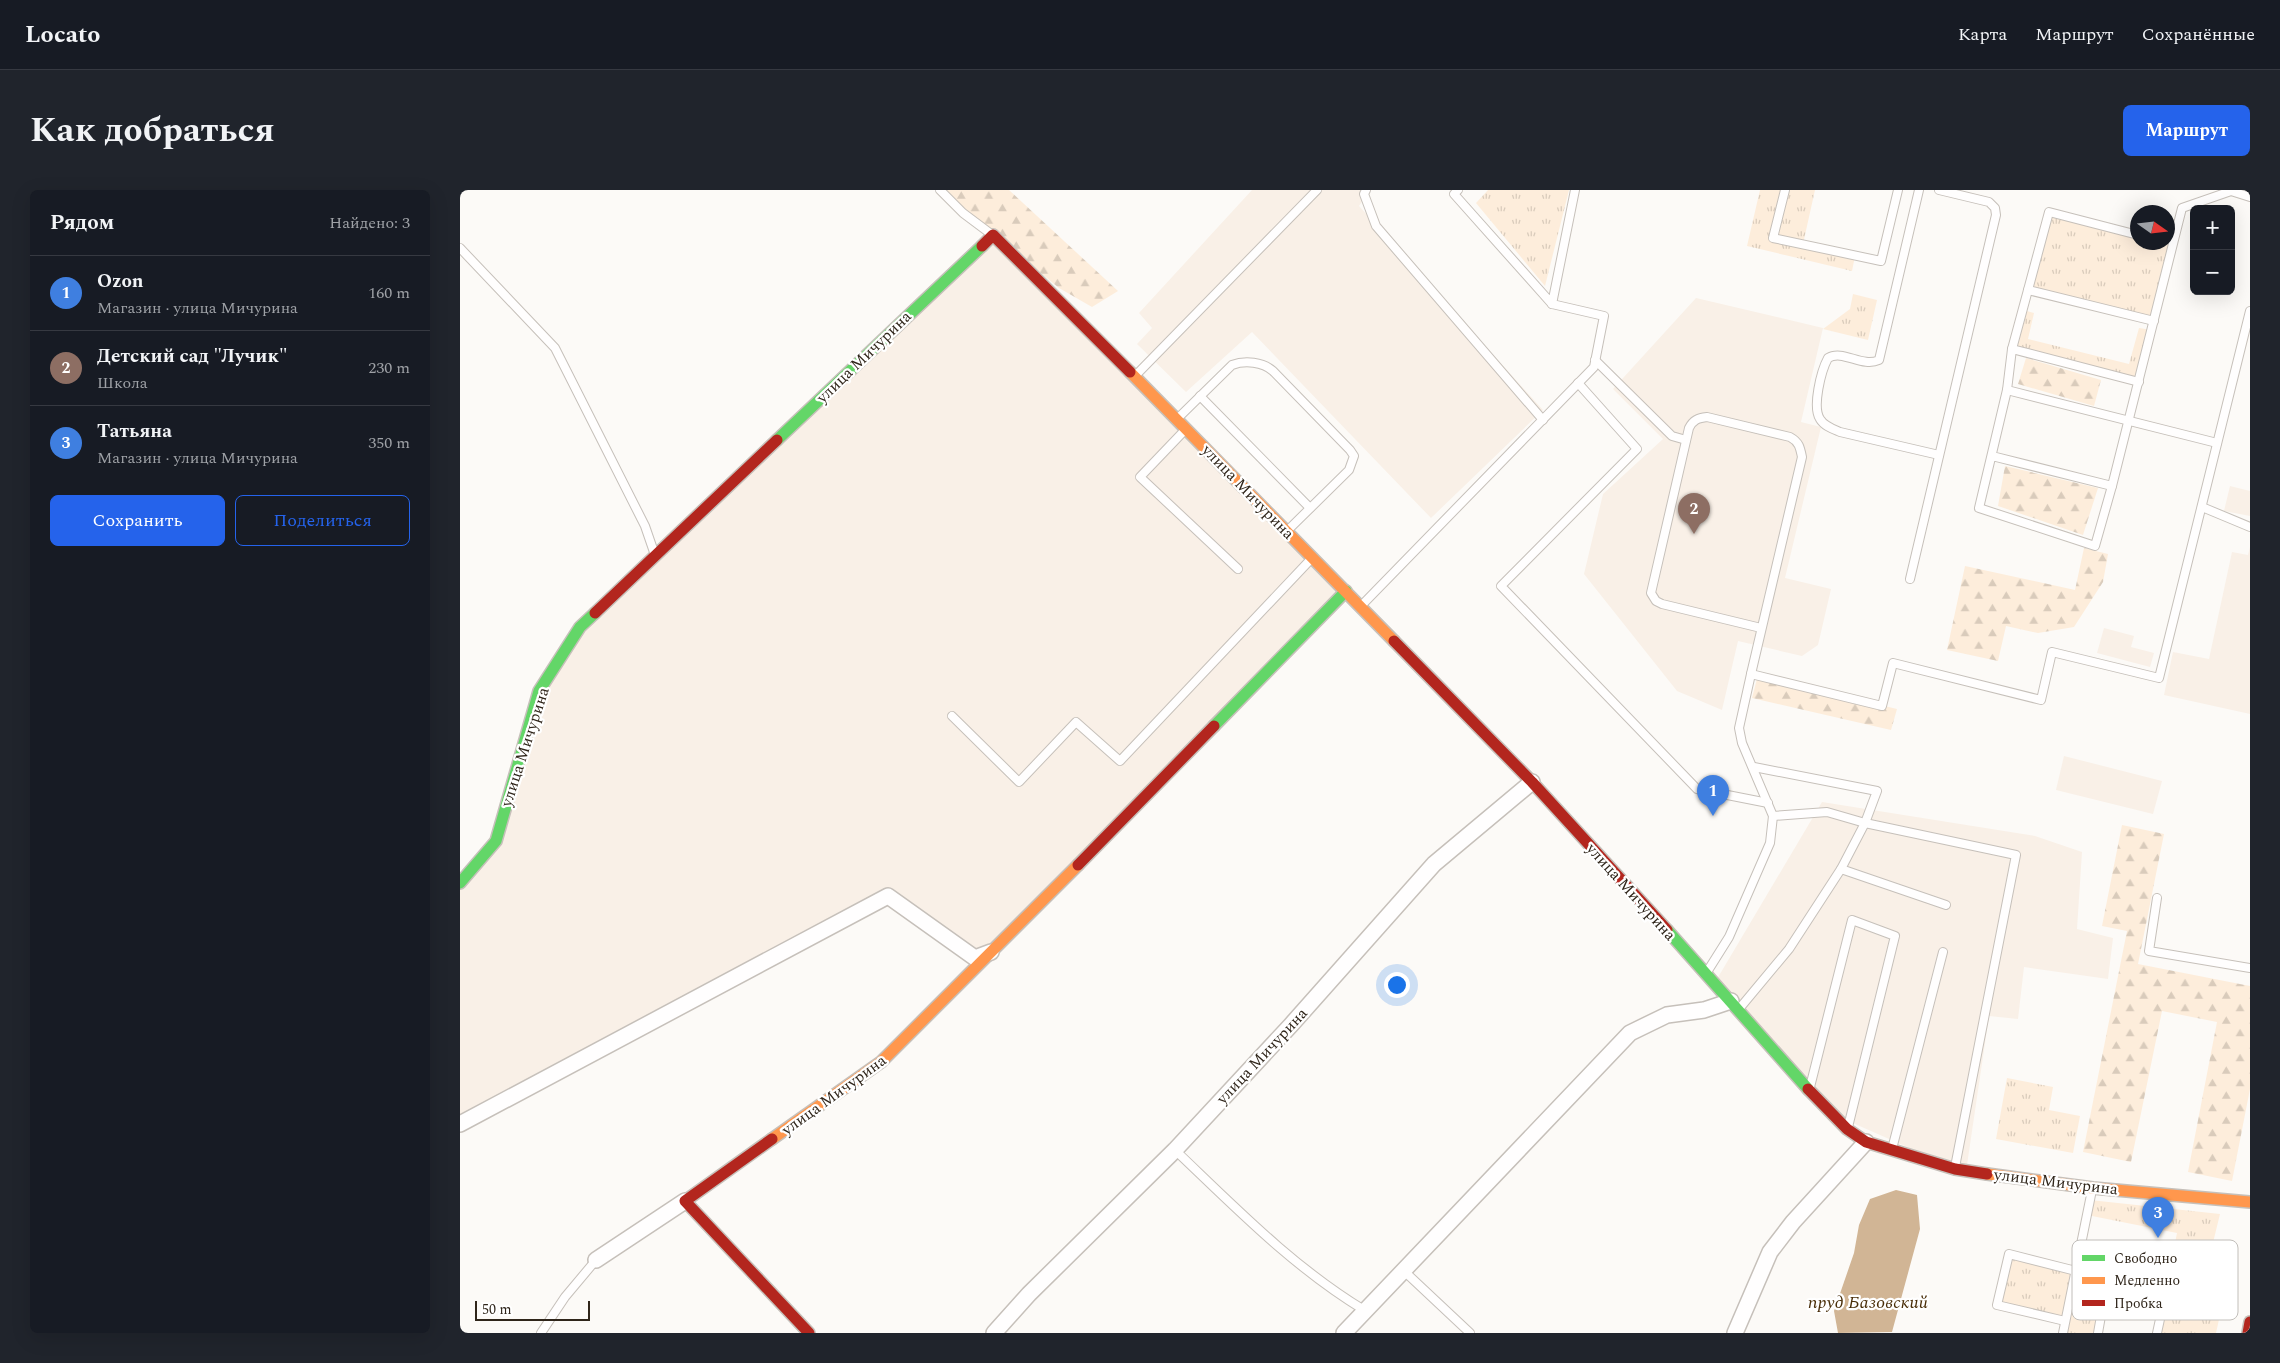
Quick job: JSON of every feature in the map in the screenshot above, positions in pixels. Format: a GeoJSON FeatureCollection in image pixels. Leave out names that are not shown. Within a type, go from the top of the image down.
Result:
{"type":"FeatureCollection","features":[{"type":"Feature","properties":{"kind":"street","name":"улица Мичурина"},"geometry":{"type":"LineString","coordinates":[[460,883],[496,841],[539,692],[580,627],[993,235],[1177,418],[1532,782],[1735,1005],[1809,1090],[1847,1129],[1866,1142],[1955,1169],[2093,1188],[2250,1202]]}},
{"type":"Feature","properties":{"kind":"street","name":"улица Мичурина"},"geometry":{"type":"LineString","coordinates":[[596,1260],[685,1202],[881,1062],[1346,591]]}},
{"type":"Feature","properties":{"kind":"street","name":"улица Мичурина"},"geometry":{"type":"LineString","coordinates":[[994,1333],[1029,1294],[1175,1150],[1291,1025],[1434,864],[1532,782]]}},
{"type":"Feature","properties":{"kind":"street"},"geometry":{"type":"LineString","coordinates":[[460,1124],[888,896],[975,958],[991,952]]}},
{"type":"Feature","properties":{"kind":"street"},"geometry":{"type":"LineString","coordinates":[[1344,1333],[1630,1033],[1667,1016],[1735,1005]]}},
{"type":"Feature","properties":{"kind":"street"},"geometry":{"type":"LineString","coordinates":[[1734,1333],[1770,1252],[1804,1209],[1866,1142]]}},
{"type":"Feature","properties":{"kind":"street"},"geometry":{"type":"LineString","coordinates":[[685,1202],[809,1333]]}},
{"type":"Feature","properties":{"kind":"street"},"geometry":{"type":"LineString","coordinates":[[2248,1333],[2250,1322]]}},
{"type":"Feature","properties":{"kind":"lane"},"geometry":{"type":"LineString","coordinates":[[940,190],[963,213],[993,235]]}},
{"type":"Feature","properties":{"kind":"lane"},"geometry":{"type":"LineString","coordinates":[[1134,377],[1317,190]]}},
{"type":"Feature","properties":{"kind":"lane"},"geometry":{"type":"LineString","coordinates":[[1366,190],[1364,194],[1376,226],[1543,420]]}},
{"type":"Feature","properties":{"kind":"lane"},"geometry":{"type":"LineString","coordinates":[[1360,606],[1594,367],[1604,316],[1552,304],[1454,194],[1458,190]]}},
{"type":"Feature","properties":{"kind":"lane"},"geometry":{"type":"LineString","coordinates":[[1552,304],[1575,190]]}},
{"type":"Feature","properties":{"kind":"lane"},"geometry":{"type":"LineString","coordinates":[[1785,190],[1773,238],[1881,261],[1898,190]]}},
{"type":"Feature","properties":{"kind":"lane"},"geometry":{"type":"LineString","coordinates":[[1920,190],[1879,360],[1867,362],[1838,356],[1828,358],[1816,408],[1820,419],[1827,427],[1840,432],[1939,455]]}},
{"type":"Feature","properties":{"kind":"lane"},"geometry":{"type":"LineString","coordinates":[[1910,579],[1996,215],[1995,208],[1989,202],[1939,190]]}},
{"type":"Feature","properties":{"kind":"lane"},"geometry":{"type":"LineString","coordinates":[[2175,237],[2182,208],[2231,191],[2250,196]]}},
{"type":"Feature","properties":{"kind":"lane"},"geometry":{"type":"LineString","coordinates":[[2130,233],[2049,212],[2012,349],[2007,390],[1979,508],[2095,546],[2129,421],[2172,250]]}},
{"type":"Feature","properties":{"kind":"lane"},"geometry":{"type":"LineString","coordinates":[[460,248],[555,348],[645,526],[655,556]]}},
{"type":"Feature","properties":{"kind":"lane"},"geometry":{"type":"LineString","coordinates":[[2028,290],[2154,321]]}},
{"type":"Feature","properties":{"kind":"lane"},"geometry":{"type":"LineString","coordinates":[[1751,674],[1882,706],[1892,663],[2041,700],[2052,652],[2159,678],[2250,311]]}},
{"type":"Feature","properties":{"kind":"lane"},"geometry":{"type":"LineString","coordinates":[[2012,349],[2139,382]]}},
{"type":"Feature","properties":{"kind":"lane"},"geometry":{"type":"LineString","coordinates":[[1595,360],[1672,436],[1686,440]]}},
{"type":"Feature","properties":{"kind":"lane"},"geometry":{"type":"LineString","coordinates":[[1177,418],[1226,369],[1237,363],[1263,365],[1273,371],[1350,450],[1354,456],[1349,470],[1287,531]]}},
{"type":"Feature","properties":{"kind":"lane"},"geometry":{"type":"LineString","coordinates":[[1578,384],[1637,449],[1501,586],[1697,788],[1768,804]]}},
{"type":"Feature","properties":{"kind":"lane"},"geometry":{"type":"LineString","coordinates":[[2007,390],[2217,443]]}},
{"type":"Feature","properties":{"kind":"lane"},"geometry":{"type":"LineString","coordinates":[[1200,396],[1310,508]]}},
{"type":"Feature","properties":{"kind":"lane"},"geometry":{"type":"LineString","coordinates":[[1706,974],[1729,937],[1770,844],[1773,816],[1754,767],[1742,743],[1739,728],[1802,457],[1800,447],[1790,437],[1707,417],[1699,418],[1693,421],[1686,440],[1652,586],[1653,598],[1662,604],[1761,628]]}},
{"type":"Feature","properties":{"kind":"lane"},"geometry":{"type":"LineString","coordinates":[[1187,429],[1140,477],[1238,569]]}},
{"type":"Feature","properties":{"kind":"lane"},"geometry":{"type":"LineString","coordinates":[[1992,456],[2112,486]]}},
{"type":"Feature","properties":{"kind":"lane"},"geometry":{"type":"LineString","coordinates":[[2202,507],[2250,527]]}},
{"type":"Feature","properties":{"kind":"lane"},"geometry":{"type":"LineString","coordinates":[[952,716],[1019,782],[1076,722],[1120,761],[1313,558]]}},
{"type":"Feature","properties":{"kind":"lane"},"geometry":{"type":"LineString","coordinates":[[1735,1005],[1789,949],[1840,869],[1865,823],[1878,791],[1754,767]]}},
{"type":"Feature","properties":{"kind":"lane"},"geometry":{"type":"LineString","coordinates":[[1773,816],[1827,812],[1865,823],[2016,855],[1955,1169]]}},
{"type":"Feature","properties":{"kind":"lane"},"geometry":{"type":"LineString","coordinates":[[1840,869],[1946,905]]}},
{"type":"Feature","properties":{"kind":"lane"},"geometry":{"type":"LineString","coordinates":[[2157,898],[2148,951],[2250,968]]}},
{"type":"Feature","properties":{"kind":"lane"},"geometry":{"type":"LineString","coordinates":[[1809,1090],[1852,920],[1895,936],[1847,1129]]}},
{"type":"Feature","properties":{"kind":"lane"},"geometry":{"type":"LineString","coordinates":[[1892,1151],[1942,952]]}},
{"type":"Feature","properties":{"kind":"lane"},"geometry":{"type":"LineString","coordinates":[[1175,1150],[1265,1236],[1339,1294],[1364,1310]]}},
{"type":"Feature","properties":{"kind":"lane"},"geometry":{"type":"LineString","coordinates":[[2083,1240],[2093,1188]]}},
{"type":"Feature","properties":{"kind":"lane"},"geometry":{"type":"LineString","coordinates":[[2065,1322],[1997,1305],[2009,1254],[2072,1270]]}},
{"type":"Feature","properties":{"kind":"lane"},"geometry":{"type":"LineString","coordinates":[[541,1333],[565,1297],[596,1260]]}},
{"type":"Feature","properties":{"kind":"lane"},"geometry":{"type":"LineString","coordinates":[[1403,1270],[1470,1333]]}},
{"type":"Feature","properties":{"kind":"lane"},"geometry":{"type":"LineString","coordinates":[[2063,1333],[2072,1290]]}},
{"type":"Feature","properties":{"kind":"lane"},"geometry":{"type":"LineString","coordinates":[[2098,1333],[2100,1320]]}},
{"type":"Feature","properties":{"kind":"lane"},"geometry":{"type":"LineString","coordinates":[[2157,1333],[2160,1320]]}},
{"type":"Feature","properties":{"kind":"shaded area"},"geometry":{"type":"Polygon","coordinates":[[[1252,190],[1370,190],[1359,206],[1543,410],[1431,518],[1252,332],[1186,392],[1137,344],[1152,328],[1139,313],[1252,190]]]}},
{"type":"Feature","properties":{"kind":"shaded area"},"geometry":{"type":"Polygon","coordinates":[[[993,235],[1346,591],[975,958],[888,897],[460,1124],[460,883],[496,841],[539,691],[580,627],[993,235]]]}},
{"type":"Feature","properties":{"kind":"shaded area"},"geometry":{"type":"Polygon","coordinates":[[[1696,298],[1823,328],[1801,422],[1821,427],[1785,578],[1831,589],[1818,645],[1802,656],[1738,641],[1722,710],[1677,691],[1584,574],[1603,494],[1663,439],[1613,389],[1696,298]]]}},
{"type":"Feature","properties":{"kind":"shaded area"},"geometry":{"type":"Polygon","coordinates":[[[2230,486],[2250,491],[2250,516],[2224,511],[2230,486]]]}},
{"type":"Feature","properties":{"kind":"shaded area"},"geometry":{"type":"Polygon","coordinates":[[[2250,547],[2250,714],[2164,695],[2173,652],[2209,659],[2232,552],[2248,555],[2250,547]]]}},
{"type":"Feature","properties":{"kind":"shaded area"},"geometry":{"type":"Polygon","coordinates":[[[2104,628],[2134,636],[2131,647],[2154,653],[2150,667],[2097,653],[2104,628]]]}},
{"type":"Feature","properties":{"kind":"shaded area"},"geometry":{"type":"Polygon","coordinates":[[[2064,756],[2162,781],[2153,814],[2056,790],[2064,756]]]}},
{"type":"Feature","properties":{"kind":"shaded area"},"geometry":{"type":"Polygon","coordinates":[[[1822,802],[2035,836],[2082,852],[2077,929],[2113,938],[2108,979],[2024,967],[2018,1019],[1989,1016],[1967,1165],[1914,1150],[1846,1120],[1717,979],[1822,802]]]}},
{"type":"Feature","properties":{"kind":"green space"},"geometry":{"type":"Polygon","coordinates":[[[940,190],[1009,190],[1118,291],[1092,307],[1059,288],[940,190]]]}},
{"type":"Feature","properties":{"kind":"green space"},"geometry":{"type":"Polygon","coordinates":[[[1488,190],[1569,190],[1545,286],[1476,203],[1488,190]]]}},
{"type":"Feature","properties":{"kind":"green space"},"geometry":{"type":"Polygon","coordinates":[[[1760,190],[1815,190],[1803,244],[1855,256],[1852,271],[1747,246],[1760,190]]]}},
{"type":"Feature","properties":{"kind":"green space"},"geometry":{"type":"Polygon","coordinates":[[[2049,212],[2130,233],[2130,250],[2172,250],[2154,321],[2028,290],[2049,212]]]}},
{"type":"Feature","properties":{"kind":"green space"},"geometry":{"type":"Polygon","coordinates":[[[1853,294],[1877,300],[1868,340],[1823,329],[1850,309],[1853,294]]]}},
{"type":"Feature","properties":{"kind":"green space"},"geometry":{"type":"Polygon","coordinates":[[[2023,310],[2034,313],[2028,339],[2129,364],[2139,328],[2152,330],[2139,382],[2012,349],[2023,310]]]}},
{"type":"Feature","properties":{"kind":"green space"},"geometry":{"type":"Polygon","coordinates":[[[2026,358],[2101,380],[2094,406],[2018,384],[2026,358]]]}},
{"type":"Feature","properties":{"kind":"green space"},"geometry":{"type":"Polygon","coordinates":[[[2005,466],[2098,488],[2083,535],[1998,506],[2005,466]]]}},
{"type":"Feature","properties":{"kind":"green space"},"geometry":{"type":"Polygon","coordinates":[[[2084,548],[2108,554],[2103,582],[2074,627],[2038,633],[2006,626],[1998,661],[1947,650],[1965,566],[2075,590],[2084,548]]]}},
{"type":"Feature","properties":{"kind":"green space"},"geometry":{"type":"Polygon","coordinates":[[[1758,675],[1897,709],[1891,730],[1752,698],[1758,675]]]}},
{"type":"Feature","properties":{"kind":"green space"},"geometry":{"type":"Polygon","coordinates":[[[2122,825],[2164,834],[2138,964],[2250,986],[2250,1089],[2232,1181],[2188,1172],[2217,1022],[2162,1011],[2131,1162],[2083,1152],[2127,931],[2102,926],[2122,825]]]}},
{"type":"Feature","properties":{"kind":"green space"},"geometry":{"type":"Polygon","coordinates":[[[2007,1078],[2053,1087],[2049,1110],[2080,1116],[2073,1153],[1996,1139],[2007,1078]]]}},
{"type":"Feature","properties":{"kind":"green space"},"geometry":{"type":"Polygon","coordinates":[[[2090,1200],[2220,1214],[2214,1240],[2176,1240],[2177,1233],[2087,1215],[2090,1200]]]}},
{"type":"Feature","properties":{"kind":"green space"},"geometry":{"type":"Polygon","coordinates":[[[2009,1254],[2072,1270],[2072,1320],[2100,1320],[2098,1333],[2063,1333],[2065,1322],[1997,1305],[2009,1254]]]}},
{"type":"Feature","properties":{"kind":"green space"},"geometry":{"type":"Polygon","coordinates":[[[2160,1320],[2219,1320],[2216,1333],[2157,1333],[2160,1320]]]}},
{"type":"Feature","properties":{"kind":"water","name":"пруд Базовский"},"geometry":{"type":"Polygon","coordinates":[[[1896,1190],[1917,1195],[1920,1229],[1892,1332],[1838,1333],[1834,1311],[1854,1253],[1859,1225],[1870,1199],[1896,1190]]]}},
{"type":"Feature","properties":{"kind":"traffic: fast"},"geometry":{"type":"LineString","coordinates":[[777,440],[982,246]]}},
{"type":"Feature","properties":{"kind":"traffic: fast"},"geometry":{"type":"LineString","coordinates":[[1214,726],[1346,591]]}},
{"type":"Feature","properties":{"kind":"traffic: fast"},"geometry":{"type":"LineString","coordinates":[[460,883],[496,841],[539,691],[580,627],[595,613]]}},
{"type":"Feature","properties":{"kind":"traffic: fast"},"geometry":{"type":"LineString","coordinates":[[1667,930],[1808,1089]]}},
{"type":"Feature","properties":{"kind":"traffic: slow"},"geometry":{"type":"LineString","coordinates":[[1130,372],[1394,641]]}},
{"type":"Feature","properties":{"kind":"traffic: slow"},"geometry":{"type":"LineString","coordinates":[[772,1139],[881,1062],[1078,865]]}},
{"type":"Feature","properties":{"kind":"traffic: slow"},"geometry":{"type":"LineString","coordinates":[[1987,1174],[2093,1188],[2250,1202]]}},
{"type":"Feature","properties":{"kind":"traffic: jam"},"geometry":{"type":"LineString","coordinates":[[982,246],[993,235],[1130,372]]}},
{"type":"Feature","properties":{"kind":"traffic: jam"},"geometry":{"type":"LineString","coordinates":[[595,613],[777,440]]}},
{"type":"Feature","properties":{"kind":"traffic: jam"},"geometry":{"type":"LineString","coordinates":[[1394,641],[1532,782],[1667,930]]}},
{"type":"Feature","properties":{"kind":"traffic: jam"},"geometry":{"type":"LineString","coordinates":[[1078,865],[1214,726]]}},
{"type":"Feature","properties":{"kind":"traffic: jam"},"geometry":{"type":"LineString","coordinates":[[1808,1089],[1847,1129],[1866,1142],[1955,1169],[1987,1174]]}},
{"type":"Feature","properties":{"kind":"traffic: jam"},"geometry":{"type":"LineString","coordinates":[[772,1139],[685,1201],[809,1333]]}},
{"type":"Feature","properties":{"kind":"traffic: jam"},"geometry":{"type":"LineString","coordinates":[[2248,1333],[2250,1322]]}},
{"type":"Feature","properties":{"kind":"place","name":"Детский сад \"Лучик\""},"geometry":{"type":"Point","coordinates":[1694,534]}},
{"type":"Feature","properties":{"kind":"place","name":"Ozon"},"geometry":{"type":"Point","coordinates":[1713,816]}},
{"type":"Feature","properties":{"kind":"place","name":"Татьяна"},"geometry":{"type":"Point","coordinates":[2158,1238]}}]}
